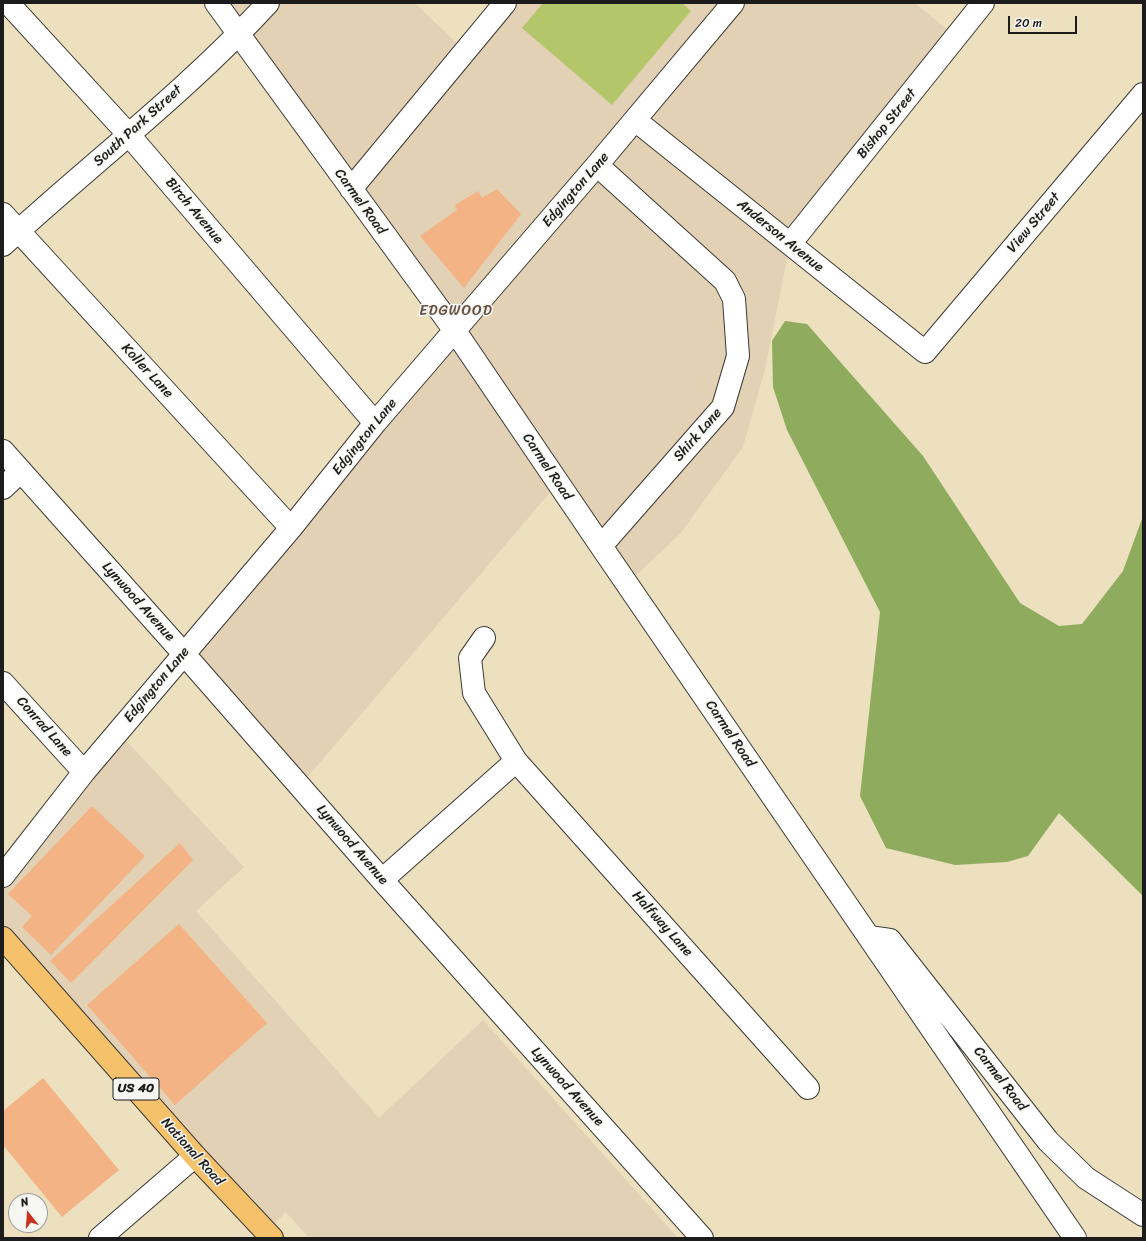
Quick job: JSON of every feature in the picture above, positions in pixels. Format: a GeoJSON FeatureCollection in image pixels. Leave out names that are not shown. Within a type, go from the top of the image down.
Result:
{"type":"FeatureCollection","features":[{"type":"Feature","properties":{"kind":"main road","name":"National Road"},"geometry":{"type":"LineString","coordinates":[[3,938],[195,1156],[272,1238]]}},
{"type":"Feature","properties":{"kind":"street","name":"Birch Avenue"},"geometry":{"type":"LineString","coordinates":[[8,3],[129,135],[375,423]]}},
{"type":"Feature","properties":{"kind":"street","name":"Carmel Road"},"geometry":{"type":"LineString","coordinates":[[216,3],[455,331],[1074,1238]]}},
{"type":"Feature","properties":{"kind":"street","name":"South Park Street"},"geometry":{"type":"LineString","coordinates":[[11,238],[129,135],[238,35],[268,3]]}},
{"type":"Feature","properties":{"kind":"street"},"geometry":{"type":"LineString","coordinates":[[351,189],[505,3]]}},
{"type":"Feature","properties":{"kind":"street","name":"Edgington Lane"},"geometry":{"type":"LineString","coordinates":[[3,876],[84,772],[291,528],[375,423],[636,120],[733,3]]}},
{"type":"Feature","properties":{"kind":"street","name":"Bishop Street"},"geometry":{"type":"LineString","coordinates":[[790,244],[983,3]]}},
{"type":"Feature","properties":{"kind":"street","name":"View Street"},"geometry":{"type":"LineString","coordinates":[[926,352],[1143,94]]}},
{"type":"Feature","properties":{"kind":"street","name":"Anderson Avenue"},"geometry":{"type":"LineString","coordinates":[[636,120],[926,352]]}},
{"type":"Feature","properties":{"kind":"street","name":"Shirk Lane"},"geometry":{"type":"LineString","coordinates":[[597,165],[725,281],[734,299],[738,356],[723,407],[601,546]]}},
{"type":"Feature","properties":{"kind":"street","name":"Koller Lane"},"geometry":{"type":"LineString","coordinates":[[3,214],[11,238],[291,528]]}},
{"type":"Feature","properties":{"kind":"street","name":"Lynwood Avenue"},"geometry":{"type":"LineString","coordinates":[[3,451],[184,654],[382,880],[702,1238]]}},
{"type":"Feature","properties":{"kind":"street"},"geometry":{"type":"LineString","coordinates":[[3,488],[21,471]]}},
{"type":"Feature","properties":{"kind":"street","name":"Halfway Lane"},"geometry":{"type":"LineString","coordinates":[[484,638],[470,658],[474,692],[516,761],[808,1088]]}},
{"type":"Feature","properties":{"kind":"street","name":"Conrad Lane"},"geometry":{"type":"LineString","coordinates":[[3,683],[84,772]]}},
{"type":"Feature","properties":{"kind":"street"},"geometry":{"type":"LineString","coordinates":[[382,880],[516,761]]}},
{"type":"Feature","properties":{"kind":"street","name":"Carmel Road"},"geometry":{"type":"LineString","coordinates":[[868,937],[890,940],[1048,1141],[1086,1178],[1143,1215]]}},
{"type":"Feature","properties":{"kind":"street"},"geometry":{"type":"LineString","coordinates":[[100,1238],[195,1156]]}},
{"type":"Feature","properties":{"kind":"shaded area"},"geometry":{"type":"Polygon","coordinates":[[[216,3],[415,3],[465,51],[505,3],[915,3],[956,37],[790,244],[765,369],[743,447],[680,534],[627,584],[558,483],[300,786],[184,654],[455,331],[216,3]]]}},
{"type":"Feature","properties":{"kind":"shaded area"},"geometry":{"type":"Polygon","coordinates":[[[118,732],[244,867],[196,911],[379,1118],[483,1020],[678,1238],[309,1238],[286,1212],[266,1232],[3,939],[3,876],[118,732]]]}},
{"type":"Feature","properties":{"kind":"green space"},"geometry":{"type":"Polygon","coordinates":[[[543,3],[682,3],[691,11],[612,105],[522,28],[543,3]]]}},
{"type":"Feature","properties":{"kind":"green space"},"geometry":{"type":"Polygon","coordinates":[[[785,321],[807,324],[923,456],[1020,603],[1059,626],[1082,624],[1123,571],[1143,516],[1143,896],[1059,813],[1028,856],[1007,862],[955,865],[886,848],[860,796],[880,612],[787,430],[773,387],[772,341],[785,321]]]}},
{"type":"Feature","properties":{"kind":"building"},"geometry":{"type":"Polygon","coordinates":[[[497,189],[521,214],[464,288],[420,236],[457,210],[455,205],[478,191],[482,198],[497,189]]]}},
{"type":"Feature","properties":{"kind":"building"},"geometry":{"type":"Polygon","coordinates":[[[92,806],[145,856],[51,955],[22,927],[32,916],[8,894],[92,806]]]}},
{"type":"Feature","properties":{"kind":"building"},"geometry":{"type":"Polygon","coordinates":[[[180,843],[193,860],[71,983],[50,961],[180,843]]]}},
{"type":"Feature","properties":{"kind":"building"},"geometry":{"type":"Polygon","coordinates":[[[179,924],[267,1023],[175,1105],[87,1005],[179,924]]]}},
{"type":"Feature","properties":{"kind":"building"},"geometry":{"type":"Polygon","coordinates":[[[43,1078],[119,1170],[62,1217],[48,1200],[48,1193],[42,1193],[3,1145],[3,1111],[43,1078]]]}},
{"type":"Feature","properties":{"kind":"district","name":"EDGWOOD"},"geometry":{"type":"Point","coordinates":[456,311]}}]}
